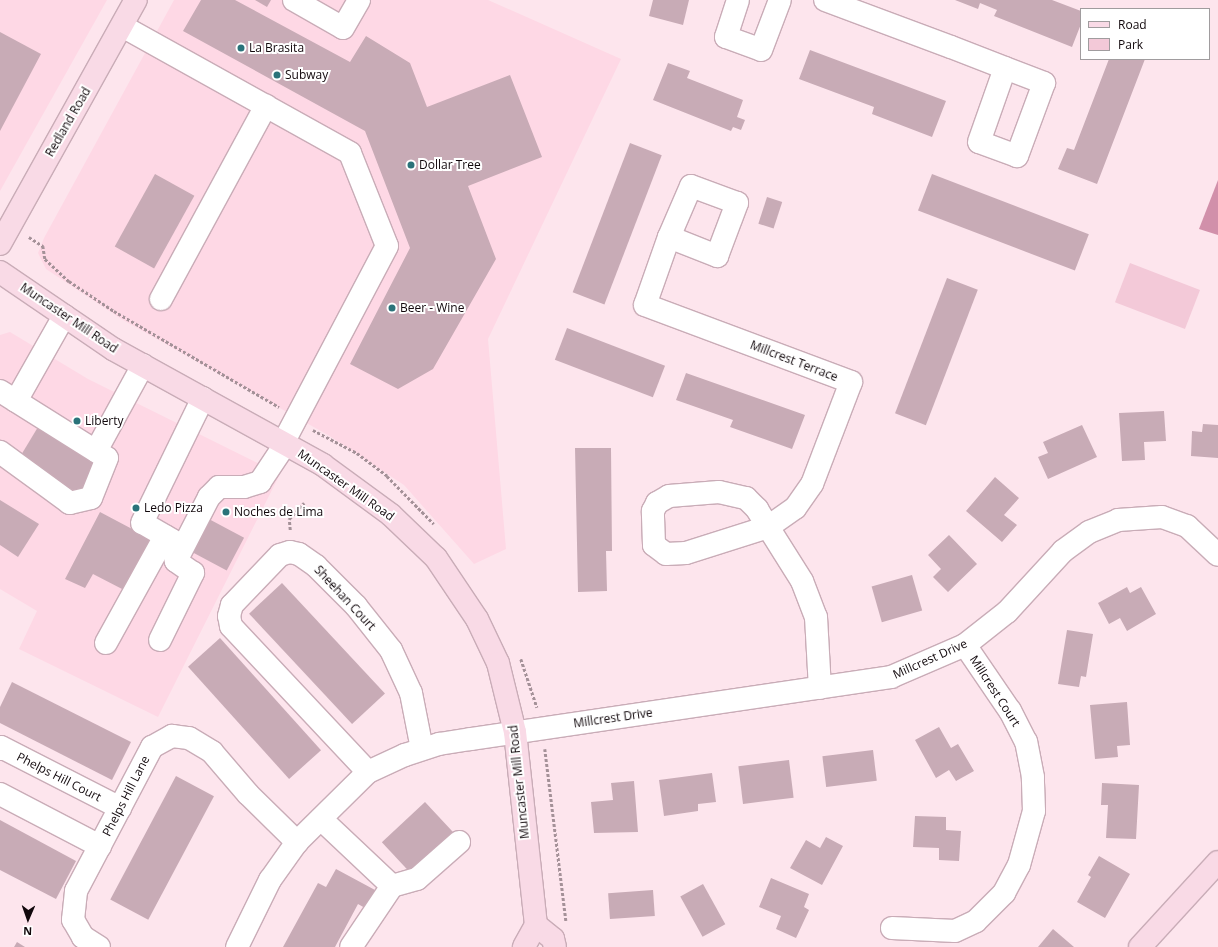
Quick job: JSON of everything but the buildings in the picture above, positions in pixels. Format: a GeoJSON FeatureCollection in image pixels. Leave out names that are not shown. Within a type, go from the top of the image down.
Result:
{"type":"FeatureCollection","features":[{"type":"Feature","properties":{"kind":"main road","name":"Redland Road"},"geometry":{"type":"LineString","coordinates":[[5,234],[136,0]]}},
{"type":"Feature","properties":{"kind":"main road","name":"Muncaster Mill Road"},"geometry":{"type":"LineString","coordinates":[[0,272],[113,349],[285,442],[323,465],[391,516],[436,558],[477,618],[498,663],[515,732],[536,924]]}},
{"type":"Feature","properties":{"kind":"main road"},"geometry":{"type":"LineString","coordinates":[[1140,947],[1218,862]]}},
{"type":"Feature","properties":{"kind":"main road"},"geometry":{"type":"LineString","coordinates":[[524,947],[536,924],[553,940],[555,947]]}},
{"type":"Feature","properties":{"kind":"street"},"geometry":{"type":"LineString","coordinates":[[294,0],[343,28],[358,0]]}},
{"type":"Feature","properties":{"kind":"street"},"geometry":{"type":"LineString","coordinates":[[738,0],[726,37],[761,50],[780,0]]}},
{"type":"Feature","properties":{"kind":"street"},"geometry":{"type":"LineString","coordinates":[[833,1],[1005,68]]}},
{"type":"Feature","properties":{"kind":"street"},"geometry":{"type":"LineString","coordinates":[[122,26],[350,153],[387,246],[295,420],[285,442],[260,482],[244,487],[219,487],[209,497],[176,562]]}},
{"type":"Feature","properties":{"kind":"street"},"geometry":{"type":"LineString","coordinates":[[161,299],[266,106]]}},
{"type":"Feature","properties":{"kind":"street","name":"Millcrest Terrace"},"geometry":{"type":"LineString","coordinates":[[669,237],[645,305],[851,382],[812,484],[795,508],[768,527],[686,553],[666,554],[654,545],[653,511],[657,503],[669,496],[718,492],[746,498],[757,509],[768,527],[802,581],[816,617],[820,688]]}},
{"type":"Feature","properties":{"kind":"street"},"geometry":{"type":"LineString","coordinates":[[0,452],[70,502],[90,498],[107,458],[8,396],[64,316]]}},
{"type":"Feature","properties":{"kind":"street"},"geometry":{"type":"LineString","coordinates":[[96,451],[143,365]]}},
{"type":"Feature","properties":{"kind":"street"},"geometry":{"type":"LineString","coordinates":[[160,640],[193,573],[176,562],[172,540],[142,523],[203,398]]}},
{"type":"Feature","properties":{"kind":"street","name":"Millcrest Drive"},"geometry":{"type":"LineString","coordinates":[[515,732],[891,677],[965,645],[1007,612],[1064,551],[1089,532],[1118,520],[1162,517],[1175,521],[1187,526],[1218,555]]}},
{"type":"Feature","properties":{"kind":"street"},"geometry":{"type":"LineString","coordinates":[[106,643],[165,536]]}},
{"type":"Feature","properties":{"kind":"street"},"geometry":{"type":"LineString","coordinates":[[290,552],[280,555],[270,564],[232,605],[229,616],[231,626],[368,772]]}},
{"type":"Feature","properties":{"kind":"street","name":"Sheehan Court"},"geometry":{"type":"LineString","coordinates":[[290,552],[299,554],[316,566],[356,606],[391,650],[411,693],[422,750]]}},
{"type":"Feature","properties":{"kind":"street","name":"Millcrest Court"},"geometry":{"type":"LineString","coordinates":[[892,928],[955,931],[976,921],[1004,893],[1019,866],[1034,811],[1033,777],[1026,742],[1010,711],[965,645]]}},
{"type":"Feature","properties":{"kind":"street"},"geometry":{"type":"LineString","coordinates":[[237,947],[270,880],[297,842],[368,772],[439,744],[515,732]]}},
{"type":"Feature","properties":{"kind":"street","name":"Phelps Hill Lane"},"geometry":{"type":"LineString","coordinates":[[99,947],[83,937],[73,920],[76,891],[152,747],[172,736],[189,738],[212,752],[248,794],[297,842]]}},
{"type":"Feature","properties":{"kind":"street","name":"Phelps Hill Court"},"geometry":{"type":"LineString","coordinates":[[0,749],[1,747],[120,808]]}},
{"type":"Feature","properties":{"kind":"street"},"geometry":{"type":"LineString","coordinates":[[0,794],[100,846]]}},
{"type":"Feature","properties":{"kind":"street"},"geometry":{"type":"LineString","coordinates":[[321,819],[392,886]]}},
{"type":"Feature","properties":{"kind":"street"},"geometry":{"type":"LineString","coordinates":[[351,947],[392,886],[417,879],[459,842]]}},
{"type":"Feature","properties":{"kind":"path"},"geometry":{"type":"LineString","coordinates":[[5,234],[43,246],[45,259],[69,281],[114,311],[275,405],[295,420],[357,453],[421,508],[439,530]]}},
{"type":"Feature","properties":{"kind":"path"},"geometry":{"type":"LineString","coordinates":[[290,552],[289,519],[304,503]]}},
{"type":"Feature","properties":{"kind":"path"},"geometry":{"type":"LineString","coordinates":[[520,657],[535,698],[542,728],[568,929]]}},
{"type":"Feature","properties":{"kind":"shaded area"},"geometry":{"type":"Polygon","coordinates":[[[0,0],[107,0],[0,191],[0,0]]]}},
{"type":"Feature","properties":{"kind":"shaded area"},"geometry":{"type":"Polygon","coordinates":[[[174,0],[488,0],[621,59],[488,339],[506,549],[474,564],[404,485],[328,435],[123,320],[46,269],[38,253],[44,238],[174,0]]]}},
{"type":"Feature","properties":{"kind":"shaded area"},"geometry":{"type":"Polygon","coordinates":[[[1218,180],[1218,235],[1199,229],[1218,180]]]}},
{"type":"Feature","properties":{"kind":"shaded area"},"geometry":{"type":"Polygon","coordinates":[[[10,332],[88,379],[280,474],[158,717],[19,649],[37,611],[0,589],[0,335],[10,332]]]}},
{"type":"Feature","properties":{"kind":"green space"},"geometry":{"type":"Polygon","coordinates":[[[1130,263],[1200,290],[1185,329],[1115,302],[1130,263]]]}},
{"type":"Feature","properties":{"kind":"place","name":"La Brasita"},"geometry":{"type":"Point","coordinates":[241,48]}},
{"type":"Feature","properties":{"kind":"place","name":"Subway"},"geometry":{"type":"Point","coordinates":[277,75]}},
{"type":"Feature","properties":{"kind":"place","name":"Dollar Tree"},"geometry":{"type":"Point","coordinates":[411,165]}},
{"type":"Feature","properties":{"kind":"place","name":"Beer - Wine"},"geometry":{"type":"Point","coordinates":[392,308]}},
{"type":"Feature","properties":{"kind":"place","name":"Liberty"},"geometry":{"type":"Point","coordinates":[77,421]}},
{"type":"Feature","properties":{"kind":"place","name":"Ledo Pizza"},"geometry":{"type":"Point","coordinates":[136,508]}},
{"type":"Feature","properties":{"kind":"place","name":"Noches de Lima"},"geometry":{"type":"Point","coordinates":[226,512]}}]}
